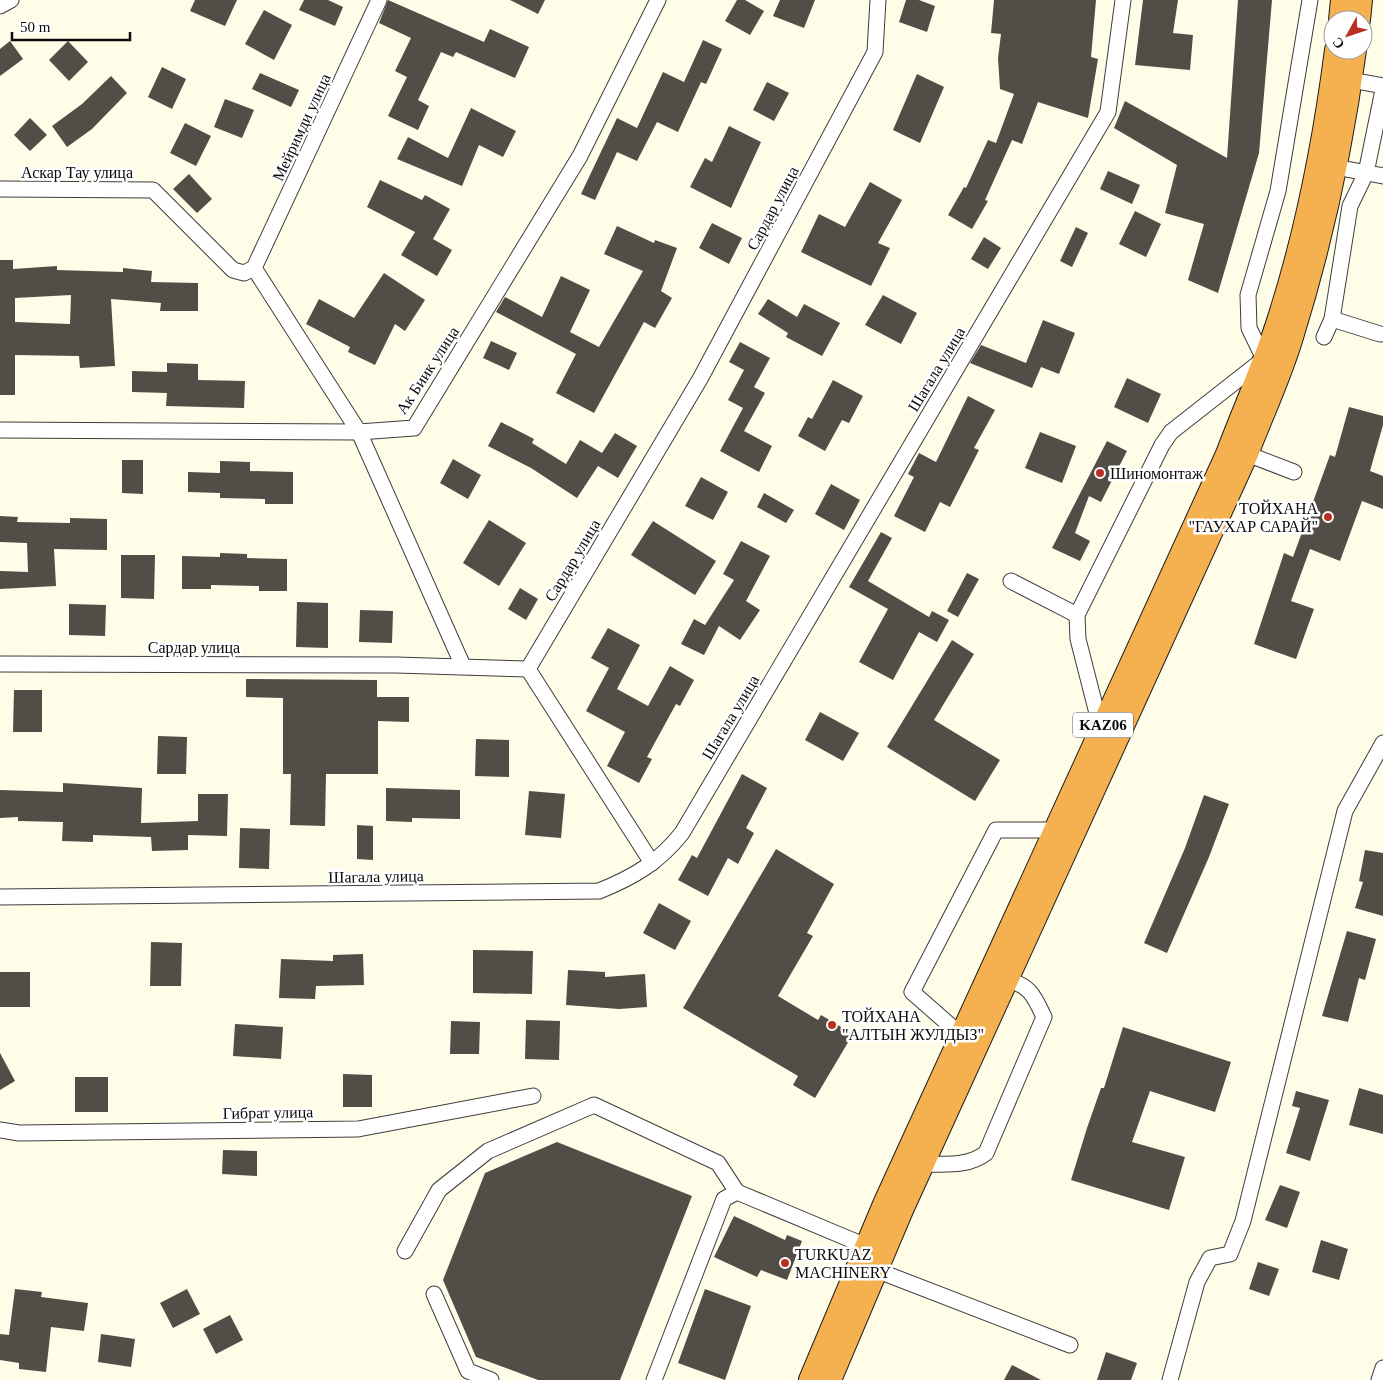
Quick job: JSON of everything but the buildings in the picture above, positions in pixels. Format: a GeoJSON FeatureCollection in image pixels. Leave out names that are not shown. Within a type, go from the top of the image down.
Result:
{"type":"FeatureCollection","features":[{"type":"Feature","properties":{"kind":"highway","name":"KАZ06"},"geometry":{"type":"LineString","coordinates":[[810,1380],[866,1246],[961,1035],[1227,454],[1274,333],[1301,240],[1331,88],[1335,60]]}},
{"type":"Feature","properties":{"kind":"highway","name":"KАZ06"},"geometry":{"type":"LineString","coordinates":[[830,1380],[923,1164],[1247,454],[1292,339],[1319,244],[1354,60]]}},
{"type":"Feature","properties":{"kind":"street"},"geometry":{"type":"LineString","coordinates":[[0,6],[11,0]]}},
{"type":"Feature","properties":{"kind":"street","name":"Мейримди улица"},"geometry":{"type":"LineString","coordinates":[[254,268],[379,0]]}},
{"type":"Feature","properties":{"kind":"street","name":"Ак Биик улица"},"geometry":{"type":"LineString","coordinates":[[0,430],[359,432],[414,428],[580,156],[658,0]]}},
{"type":"Feature","properties":{"kind":"street","name":"Сардар улица"},"geometry":{"type":"LineString","coordinates":[[0,664],[463,666],[528,668],[700,378],[876,52],[878,0]]}},
{"type":"Feature","properties":{"kind":"street","name":"Шагала улица"},"geometry":{"type":"LineString","coordinates":[[0,898],[599,891],[629,879],[667,852],[682,833],[1108,112],[1123,0]]}},
{"type":"Feature","properties":{"kind":"street"},"geometry":{"type":"LineString","coordinates":[[1101,729],[1078,638],[1076,615],[1162,445],[1171,432],[1264,359],[1249,328],[1248,295],[1278,192],[1310,0]]}},
{"type":"Feature","properties":{"kind":"street"},"geometry":{"type":"LineString","coordinates":[[1324,337],[1332,319],[1350,206],[1366,173],[1383,88],[1351,80]]}},
{"type":"Feature","properties":{"kind":"street"},"geometry":{"type":"LineString","coordinates":[[1334,167],[1383,176]]}},
{"type":"Feature","properties":{"kind":"street","name":"Аскар Тау улица"},"geometry":{"type":"LineString","coordinates":[[0,189],[153,190],[233,270],[244,273],[254,268]]}},
{"type":"Feature","properties":{"kind":"street"},"geometry":{"type":"LineString","coordinates":[[254,268],[359,432],[463,666]]}},
{"type":"Feature","properties":{"kind":"street"},"geometry":{"type":"LineString","coordinates":[[1332,319],[1380,334]]}},
{"type":"Feature","properties":{"kind":"street"},"geometry":{"type":"LineString","coordinates":[[1247,454],[1294,472]]}},
{"type":"Feature","properties":{"kind":"street"},"geometry":{"type":"LineString","coordinates":[[1012,581],[1076,615]]}},
{"type":"Feature","properties":{"kind":"street"},"geometry":{"type":"LineString","coordinates":[[528,668],[652,863]]}},
{"type":"Feature","properties":{"kind":"street"},"geometry":{"type":"LineString","coordinates":[[1170,1380],[1197,1282],[1210,1258],[1230,1254],[1243,1221],[1345,811],[1383,743]]}},
{"type":"Feature","properties":{"kind":"street"},"geometry":{"type":"LineString","coordinates":[[961,1035],[912,992],[996,830],[1055,830]]}},
{"type":"Feature","properties":{"kind":"street"},"geometry":{"type":"LineString","coordinates":[[923,1164],[966,1163],[976,1160],[986,1153],[1044,1016],[1034,996],[1021,983],[1007,980]]}},
{"type":"Feature","properties":{"kind":"street","name":"Гибрат улица"},"geometry":{"type":"LineString","coordinates":[[0,1130],[19,1133],[358,1129],[533,1096]]}},
{"type":"Feature","properties":{"kind":"street"},"geometry":{"type":"LineString","coordinates":[[405,1251],[439,1190],[488,1151],[594,1106],[718,1163],[738,1192],[866,1246]]}},
{"type":"Feature","properties":{"kind":"street"},"geometry":{"type":"LineString","coordinates":[[654,1380],[724,1199],[738,1192]]}},
{"type":"Feature","properties":{"kind":"street"},"geometry":{"type":"LineString","coordinates":[[876,1270],[1070,1345]]}},
{"type":"Feature","properties":{"kind":"street"},"geometry":{"type":"LineString","coordinates":[[434,1294],[468,1371],[491,1380]]}},
{"type":"Feature","properties":{"kind":"street"},"geometry":{"type":"LineString","coordinates":[[1379,1380],[1383,1368]]}},
{"type":"Feature","properties":{"kind":"place","name":"Шиномонтаж"},"geometry":{"type":"Point","coordinates":[1100,473]}},
{"type":"Feature","properties":{"kind":"place","name":"ТОЙХАНА \"ГАУХАР САРАЙ\""},"geometry":{"type":"Point","coordinates":[1328,517]}},
{"type":"Feature","properties":{"kind":"place","name":"ТОЙХАНА \"АЛТЫН ЖУЛДЫЗ\""},"geometry":{"type":"Point","coordinates":[832,1025]}},
{"type":"Feature","properties":{"kind":"place","name":"TURKUAZ MACHINERY"},"geometry":{"type":"Point","coordinates":[785,1263]}}]}
